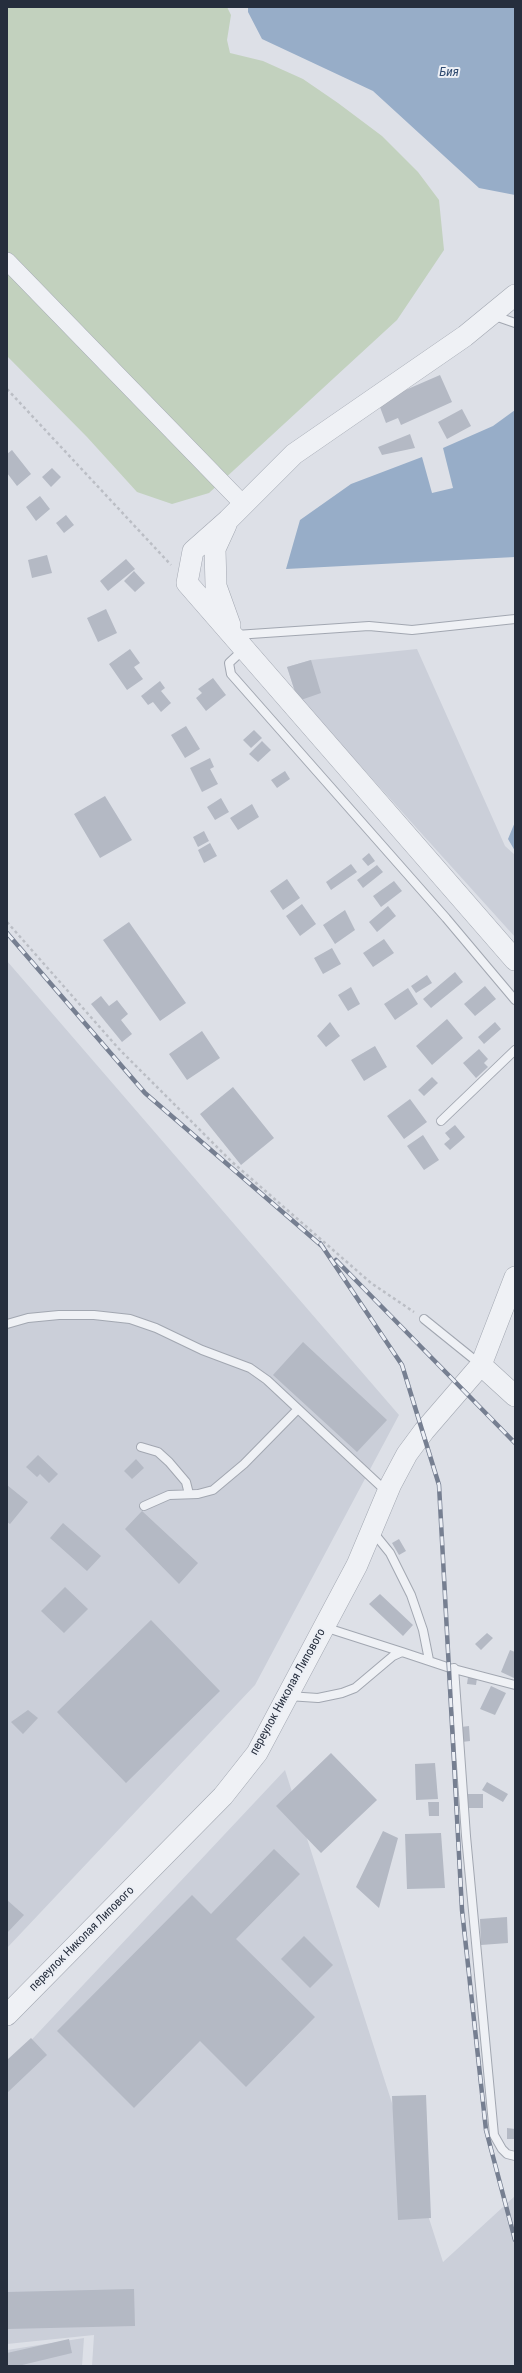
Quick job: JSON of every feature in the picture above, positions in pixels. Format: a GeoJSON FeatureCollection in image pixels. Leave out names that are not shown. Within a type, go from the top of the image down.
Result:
{"type":"FeatureCollection","features":[{"type":"Feature","properties":{"kind":"street"},"geometry":{"type":"LineString","coordinates":[[7,261],[243,504]]}},
{"type":"Feature","properties":{"kind":"street"},"geometry":{"type":"LineString","coordinates":[[515,295],[465,336],[294,454],[228,520],[193,551],[187,583],[515,960]]}},
{"type":"Feature","properties":{"kind":"street"},"geometry":{"type":"LineString","coordinates":[[228,520],[215,550],[216,586],[239,642]]}},
{"type":"Feature","properties":{"kind":"street","name":"переулок Николая Липового"},"geometry":{"type":"LineString","coordinates":[[7,2015],[224,1796],[257,1753],[373,1531],[388,1493],[407,1454],[424,1431],[481,1365],[515,1277]]}},
{"type":"Feature","properties":{"kind":"street"},"geometry":{"type":"LineString","coordinates":[[481,1365],[515,1396]]}},
{"type":"Feature","properties":{"kind":"lane"},"geometry":{"type":"LineString","coordinates":[[492,314],[515,323]]}},
{"type":"Feature","properties":{"kind":"lane"},"geometry":{"type":"LineString","coordinates":[[515,619],[412,630],[369,626],[239,642],[229,664],[231,674],[446,918],[515,1000]]}},
{"type":"Feature","properties":{"kind":"lane"},"geometry":{"type":"LineString","coordinates":[[441,1121],[515,1050]]}},
{"type":"Feature","properties":{"kind":"lane"},"geometry":{"type":"LineString","coordinates":[[7,1324],[28,1318],[59,1315],[94,1315],[130,1319],[143,1323],[202,1350],[250,1368],[267,1380],[388,1493]]}},
{"type":"Feature","properties":{"kind":"lane"},"geometry":{"type":"LineString","coordinates":[[424,1319],[481,1365]]}},
{"type":"Feature","properties":{"kind":"lane"},"geometry":{"type":"LineString","coordinates":[[144,1506],[169,1495],[189,1494],[213,1490],[244,1464],[298,1409]]}},
{"type":"Feature","properties":{"kind":"lane"},"geometry":{"type":"LineString","coordinates":[[142,1447],[158,1452],[169,1462],[186,1482],[189,1494]]}},
{"type":"Feature","properties":{"kind":"lane"},"geometry":{"type":"LineString","coordinates":[[373,1531],[390,1553],[411,1595],[423,1630],[429,1660]]}},
{"type":"Feature","properties":{"kind":"lane"},"geometry":{"type":"LineString","coordinates":[[324,1627],[454,1668],[515,1685]]}},
{"type":"Feature","properties":{"kind":"lane"},"geometry":{"type":"LineString","coordinates":[[287,1696],[318,1698],[342,1693],[355,1688],[393,1656],[402,1652]]}},
{"type":"Feature","properties":{"kind":"lane"},"geometry":{"type":"LineString","coordinates":[[454,1668],[466,1836],[494,2135],[502,2149],[507,2154],[515,2156]]}},
{"type":"Feature","properties":{"kind":"path"},"geometry":{"type":"LineString","coordinates":[[7,389],[187,583]]}},
{"type":"Feature","properties":{"kind":"path"},"geometry":{"type":"LineString","coordinates":[[7,922],[119,1049],[231,1161],[371,1283],[424,1319]]}},
{"type":"Feature","properties":{"kind":"shaded area"},"geometry":{"type":"Polygon","coordinates":[[[417,649],[505,846],[515,855],[515,937],[357,762],[298,701],[287,667],[311,660],[417,649]]]}},
{"type":"Feature","properties":{"kind":"shaded area"},"geometry":{"type":"Polygon","coordinates":[[[7,961],[399,1415],[255,1685],[7,1948],[7,961]]]}},
{"type":"Feature","properties":{"kind":"shaded area"},"geometry":{"type":"Polygon","coordinates":[[[285,1770],[443,2262],[515,2196],[515,2366],[92,2366],[94,2335],[7,2344],[7,2066],[285,1770]]]}},
{"type":"Feature","properties":{"kind":"shaded area"},"geometry":{"type":"Polygon","coordinates":[[[84,2338],[82,2366],[7,2366],[7,2350],[84,2338]]]}},
{"type":"Feature","properties":{"kind":"green space"},"geometry":{"type":"Polygon","coordinates":[[[7,7],[227,7],[231,15],[227,40],[230,53],[263,61],[303,79],[338,103],[382,136],[418,172],[439,200],[444,250],[397,320],[209,493],[172,504],[137,492],[87,437],[7,356],[7,7]]]}},
{"type":"Feature","properties":{"kind":"water","name":"Бия"},"geometry":{"type":"Polygon","coordinates":[[[248,7],[515,7],[515,195],[479,188],[373,91],[262,39],[248,12],[248,7]]]}},
{"type":"Feature","properties":{"kind":"water"},"geometry":{"type":"Polygon","coordinates":[[[515,410],[515,557],[286,569],[300,520],[351,484],[422,457],[432,493],[453,488],[443,448],[493,426],[515,410]]]}},
{"type":"Feature","properties":{"kind":"water"},"geometry":{"type":"Polygon","coordinates":[[[515,822],[515,851],[508,839],[515,822]]]}},
{"type":"Feature","properties":{"kind":"building"},"geometry":{"type":"Polygon","coordinates":[[[440,375],[452,402],[401,425],[398,418],[386,423],[378,402],[440,375]]]}},
{"type":"Feature","properties":{"kind":"building"},"geometry":{"type":"Polygon","coordinates":[[[462,409],[471,426],[447,439],[438,422],[462,409]]]}},
{"type":"Feature","properties":{"kind":"building"},"geometry":{"type":"Polygon","coordinates":[[[410,434],[415,448],[382,455],[378,447],[410,434]]]}},
{"type":"Feature","properties":{"kind":"building"},"geometry":{"type":"Polygon","coordinates":[[[12,450],[31,474],[17,486],[7,473],[7,454],[12,450]]]}},
{"type":"Feature","properties":{"kind":"building"},"geometry":{"type":"Polygon","coordinates":[[[52,468],[61,477],[51,487],[42,477],[52,468]]]}},
{"type":"Feature","properties":{"kind":"building"},"geometry":{"type":"Polygon","coordinates":[[[40,496],[50,509],[36,521],[26,507],[40,496]]]}},
{"type":"Feature","properties":{"kind":"building"},"geometry":{"type":"Polygon","coordinates":[[[66,515],[74,525],[64,533],[56,523],[66,515]]]}},
{"type":"Feature","properties":{"kind":"building"},"geometry":{"type":"Polygon","coordinates":[[[47,555],[52,573],[32,578],[28,560],[47,555]]]}},
{"type":"Feature","properties":{"kind":"building"},"geometry":{"type":"Polygon","coordinates":[[[126,559],[135,569],[108,591],[100,581],[126,559]]]}},
{"type":"Feature","properties":{"kind":"building"},"geometry":{"type":"Polygon","coordinates":[[[134,571],[145,583],[135,592],[124,581],[134,571]]]}},
{"type":"Feature","properties":{"kind":"building"},"geometry":{"type":"Polygon","coordinates":[[[106,609],[117,633],[98,642],[87,618],[106,609]]]}},
{"type":"Feature","properties":{"kind":"building"},"geometry":{"type":"Polygon","coordinates":[[[130,649],[140,663],[134,667],[143,679],[127,690],[109,664],[130,649]]]}},
{"type":"Feature","properties":{"kind":"building"},"geometry":{"type":"Polygon","coordinates":[[[311,660],[321,693],[298,701],[287,667],[311,660]]]}},
{"type":"Feature","properties":{"kind":"building"},"geometry":{"type":"Polygon","coordinates":[[[213,678],[226,695],[206,711],[196,698],[202,693],[198,689],[213,678]]]}},
{"type":"Feature","properties":{"kind":"building"},"geometry":{"type":"Polygon","coordinates":[[[160,681],[165,688],[161,691],[171,703],[161,712],[153,702],[148,705],[141,696],[160,681]]]}},
{"type":"Feature","properties":{"kind":"building"},"geometry":{"type":"Polygon","coordinates":[[[186,726],[200,749],[185,758],[171,735],[186,726]]]}},
{"type":"Feature","properties":{"kind":"building"},"geometry":{"type":"Polygon","coordinates":[[[254,730],[262,738],[251,748],[243,740],[254,730]]]}},
{"type":"Feature","properties":{"kind":"building"},"geometry":{"type":"Polygon","coordinates":[[[262,741],[271,750],[258,762],[249,754],[262,741]]]}},
{"type":"Feature","properties":{"kind":"building"},"geometry":{"type":"Polygon","coordinates":[[[210,758],[214,767],[210,769],[218,784],[202,792],[190,768],[210,758]]]}},
{"type":"Feature","properties":{"kind":"building"},"geometry":{"type":"Polygon","coordinates":[[[285,771],[290,779],[277,788],[271,780],[285,771]]]}},
{"type":"Feature","properties":{"kind":"building"},"geometry":{"type":"Polygon","coordinates":[[[105,796],[132,840],[100,858],[74,814],[105,796]]]}},
{"type":"Feature","properties":{"kind":"building"},"geometry":{"type":"Polygon","coordinates":[[[221,798],[229,812],[215,820],[207,807],[221,798]]]}},
{"type":"Feature","properties":{"kind":"building"},"geometry":{"type":"Polygon","coordinates":[[[252,804],[259,817],[238,830],[230,818],[252,804]]]}},
{"type":"Feature","properties":{"kind":"building"},"geometry":{"type":"Polygon","coordinates":[[[204,831],[209,841],[198,847],[193,837],[204,831]]]}},
{"type":"Feature","properties":{"kind":"building"},"geometry":{"type":"Polygon","coordinates":[[[210,843],[217,856],[204,863],[198,850],[210,843]]]}},
{"type":"Feature","properties":{"kind":"building"},"geometry":{"type":"Polygon","coordinates":[[[369,853],[375,861],[368,866],[362,859],[369,853]]]}},
{"type":"Feature","properties":{"kind":"building"},"geometry":{"type":"Polygon","coordinates":[[[351,864],[357,872],[331,890],[326,882],[351,864]]]}},
{"type":"Feature","properties":{"kind":"building"},"geometry":{"type":"Polygon","coordinates":[[[377,865],[383,872],[363,888],[357,880],[377,865]]]}},
{"type":"Feature","properties":{"kind":"building"},"geometry":{"type":"Polygon","coordinates":[[[287,879],[300,898],[283,910],[270,891],[287,879]]]}},
{"type":"Feature","properties":{"kind":"building"},"geometry":{"type":"Polygon","coordinates":[[[394,881],[402,891],[381,907],[373,896],[394,881]]]}},
{"type":"Feature","properties":{"kind":"building"},"geometry":{"type":"Polygon","coordinates":[[[302,904],[316,924],[300,936],[286,916],[302,904]]]}},
{"type":"Feature","properties":{"kind":"building"},"geometry":{"type":"Polygon","coordinates":[[[388,906],[396,916],[377,932],[369,922],[388,906]]]}},
{"type":"Feature","properties":{"kind":"building"},"geometry":{"type":"Polygon","coordinates":[[[345,910],[355,930],[335,944],[323,925],[345,910]]]}},
{"type":"Feature","properties":{"kind":"building"},"geometry":{"type":"Polygon","coordinates":[[[129,922],[186,1003],[160,1021],[103,940],[129,922]]]}},
{"type":"Feature","properties":{"kind":"building"},"geometry":{"type":"Polygon","coordinates":[[[384,939],[394,953],[373,967],[363,953],[384,939]]]}},
{"type":"Feature","properties":{"kind":"building"},"geometry":{"type":"Polygon","coordinates":[[[332,948],[341,964],[323,974],[314,958],[332,948]]]}},
{"type":"Feature","properties":{"kind":"building"},"geometry":{"type":"Polygon","coordinates":[[[455,972],[463,982],[431,1008],[423,999],[455,972]]]}},
{"type":"Feature","properties":{"kind":"building"},"geometry":{"type":"Polygon","coordinates":[[[427,975],[432,983],[416,993],[411,986],[427,975]]]}},
{"type":"Feature","properties":{"kind":"building"},"geometry":{"type":"Polygon","coordinates":[[[485,986],[496,999],[475,1016],[464,1004],[485,986]]]}},
{"type":"Feature","properties":{"kind":"building"},"geometry":{"type":"Polygon","coordinates":[[[351,987],[360,1004],[348,1011],[338,995],[351,987]]]}},
{"type":"Feature","properties":{"kind":"building"},"geometry":{"type":"Polygon","coordinates":[[[408,988],[418,1004],[395,1020],[384,1004],[408,988]]]}},
{"type":"Feature","properties":{"kind":"building"},"geometry":{"type":"Polygon","coordinates":[[[101,996],[109,1006],[117,1000],[128,1014],[121,1020],[132,1034],[122,1042],[91,1004],[101,996]]]}},
{"type":"Feature","properties":{"kind":"building"},"geometry":{"type":"Polygon","coordinates":[[[447,1019],[463,1038],[432,1065],[416,1046],[447,1019]]]}},
{"type":"Feature","properties":{"kind":"building"},"geometry":{"type":"Polygon","coordinates":[[[330,1022],[340,1036],[326,1047],[317,1036],[330,1022]]]}},
{"type":"Feature","properties":{"kind":"building"},"geometry":{"type":"Polygon","coordinates":[[[495,1022],[501,1029],[484,1044],[478,1037],[495,1022]]]}},
{"type":"Feature","properties":{"kind":"building"},"geometry":{"type":"Polygon","coordinates":[[[202,1031],[220,1058],[187,1080],[169,1054],[202,1031]]]}},
{"type":"Feature","properties":{"kind":"building"},"geometry":{"type":"Polygon","coordinates":[[[375,1046],[387,1067],[364,1081],[351,1060],[375,1046]]]}},
{"type":"Feature","properties":{"kind":"building"},"geometry":{"type":"Polygon","coordinates":[[[479,1049],[488,1059],[484,1063],[488,1067],[476,1078],[463,1063],[479,1049]]]}},
{"type":"Feature","properties":{"kind":"building"},"geometry":{"type":"Polygon","coordinates":[[[432,1077],[438,1083],[424,1096],[418,1090],[432,1077]]]}},
{"type":"Feature","properties":{"kind":"building"},"geometry":{"type":"Polygon","coordinates":[[[233,1087],[274,1138],[241,1165],[200,1114],[233,1087]]]}},
{"type":"Feature","properties":{"kind":"building"},"geometry":{"type":"Polygon","coordinates":[[[410,1099],[427,1122],[404,1139],[387,1116],[410,1099]]]}},
{"type":"Feature","properties":{"kind":"building"},"geometry":{"type":"Polygon","coordinates":[[[455,1125],[465,1137],[450,1150],[444,1144],[450,1139],[445,1133],[455,1125]]]}},
{"type":"Feature","properties":{"kind":"building"},"geometry":{"type":"Polygon","coordinates":[[[423,1135],[439,1160],[424,1170],[407,1146],[423,1135]]]}},
{"type":"Feature","properties":{"kind":"building"},"geometry":{"type":"Polygon","coordinates":[[[303,1342],[387,1420],[357,1452],[273,1375],[303,1342]]]}},
{"type":"Feature","properties":{"kind":"building"},"geometry":{"type":"Polygon","coordinates":[[[38,1455],[58,1474],[49,1483],[40,1474],[37,1477],[26,1467],[38,1455]]]}},
{"type":"Feature","properties":{"kind":"building"},"geometry":{"type":"Polygon","coordinates":[[[136,1459],[144,1468],[132,1479],[124,1471],[136,1459]]]}},
{"type":"Feature","properties":{"kind":"building"},"geometry":{"type":"Polygon","coordinates":[[[7,1485],[28,1502],[10,1524],[7,1522],[7,1485]]]}},
{"type":"Feature","properties":{"kind":"building"},"geometry":{"type":"Polygon","coordinates":[[[142,1511],[198,1563],[179,1584],[125,1529],[142,1511]]]}},
{"type":"Feature","properties":{"kind":"building"},"geometry":{"type":"Polygon","coordinates":[[[63,1523],[101,1556],[87,1571],[50,1538],[63,1523]]]}},
{"type":"Feature","properties":{"kind":"building"},"geometry":{"type":"Polygon","coordinates":[[[399,1539],[406,1551],[399,1555],[392,1543],[399,1539]]]}},
{"type":"Feature","properties":{"kind":"building"},"geometry":{"type":"Polygon","coordinates":[[[65,1587],[88,1609],[64,1633],[41,1611],[65,1587]]]}},
{"type":"Feature","properties":{"kind":"building"},"geometry":{"type":"Polygon","coordinates":[[[380,1594],[413,1625],[403,1636],[369,1604],[380,1594]]]}},
{"type":"Feature","properties":{"kind":"building"},"geometry":{"type":"Polygon","coordinates":[[[151,1620],[220,1691],[126,1783],[57,1712],[151,1620]]]}},
{"type":"Feature","properties":{"kind":"building"},"geometry":{"type":"Polygon","coordinates":[[[487,1633],[493,1638],[481,1650],[475,1644],[487,1633]]]}},
{"type":"Feature","properties":{"kind":"building"},"geometry":{"type":"Polygon","coordinates":[[[510,1650],[515,1652],[514,1678],[501,1672],[510,1650]]]}},
{"type":"Feature","properties":{"kind":"building"},"geometry":{"type":"Polygon","coordinates":[[[468,1677],[477,1678],[476,1685],[467,1684],[468,1677]]]}},
{"type":"Feature","properties":{"kind":"building"},"geometry":{"type":"Polygon","coordinates":[[[491,1686],[506,1693],[495,1715],[480,1709],[491,1686]]]}},
{"type":"Feature","properties":{"kind":"building"},"geometry":{"type":"Polygon","coordinates":[[[28,1710],[38,1718],[23,1734],[11,1722],[28,1710]]]}},
{"type":"Feature","properties":{"kind":"building"},"geometry":{"type":"Polygon","coordinates":[[[469,1726],[470,1741],[462,1742],[461,1727],[469,1726]]]}},
{"type":"Feature","properties":{"kind":"building"},"geometry":{"type":"Polygon","coordinates":[[[331,1753],[377,1800],[321,1853],[276,1806],[331,1753]]]}},
{"type":"Feature","properties":{"kind":"building"},"geometry":{"type":"Polygon","coordinates":[[[435,1763],[438,1799],[416,1800],[415,1764],[435,1763]]]}},
{"type":"Feature","properties":{"kind":"building"},"geometry":{"type":"Polygon","coordinates":[[[487,1782],[508,1794],[503,1802],[482,1790],[487,1782]]]}},
{"type":"Feature","properties":{"kind":"building"},"geometry":{"type":"Polygon","coordinates":[[[468,1794],[483,1794],[483,1808],[468,1808],[468,1794]]]}},
{"type":"Feature","properties":{"kind":"building"},"geometry":{"type":"Polygon","coordinates":[[[428,1802],[439,1802],[439,1816],[429,1816],[428,1802]]]}},
{"type":"Feature","properties":{"kind":"building"},"geometry":{"type":"Polygon","coordinates":[[[383,1831],[398,1838],[379,1908],[356,1887],[383,1831]]]}},
{"type":"Feature","properties":{"kind":"building"},"geometry":{"type":"Polygon","coordinates":[[[441,1833],[445,1888],[407,1889],[405,1834],[441,1833]]]}},
{"type":"Feature","properties":{"kind":"building"},"geometry":{"type":"Polygon","coordinates":[[[274,1849],[300,1874],[236,1939],[315,2017],[246,2087],[200,2041],[134,2108],[57,2031],[192,1895],[211,1914],[274,1849]]]}},
{"type":"Feature","properties":{"kind":"building"},"geometry":{"type":"Polygon","coordinates":[[[7,1900],[24,1915],[7,1933],[7,1900]]]}},
{"type":"Feature","properties":{"kind":"building"},"geometry":{"type":"Polygon","coordinates":[[[507,1917],[508,1943],[481,1945],[480,1919],[507,1917]]]}},
{"type":"Feature","properties":{"kind":"building"},"geometry":{"type":"Polygon","coordinates":[[[304,1936],[333,1965],[310,1988],[281,1959],[304,1936]]]}},
{"type":"Feature","properties":{"kind":"building"},"geometry":{"type":"Polygon","coordinates":[[[31,2038],[47,2055],[7,2093],[7,2060],[31,2038]]]}},
{"type":"Feature","properties":{"kind":"building"},"geometry":{"type":"Polygon","coordinates":[[[426,2095],[431,2218],[398,2220],[392,2096],[426,2095]]]}},
{"type":"Feature","properties":{"kind":"building"},"geometry":{"type":"Polygon","coordinates":[[[507,2128],[515,2129],[515,2139],[507,2139],[507,2128]]]}},
{"type":"Feature","properties":{"kind":"building"},"geometry":{"type":"Polygon","coordinates":[[[134,2289],[135,2326],[7,2329],[7,2292],[134,2289]]]}},
{"type":"Feature","properties":{"kind":"building"},"geometry":{"type":"Polygon","coordinates":[[[69,2339],[72,2353],[18,2366],[7,2366],[7,2353],[69,2339]]]}},
{"type":"Feature","properties":{"kind":"railway"},"geometry":{"type":"LineString","coordinates":[[7,933],[145,1093],[323,1247]]}},
{"type":"Feature","properties":{"kind":"railway"},"geometry":{"type":"LineString","coordinates":[[320,1243],[402,1365],[439,1485],[462,1910],[486,2130],[515,2240]]}},
{"type":"Feature","properties":{"kind":"railway"},"geometry":{"type":"LineString","coordinates":[[336,1260],[515,1443]]}}]}
